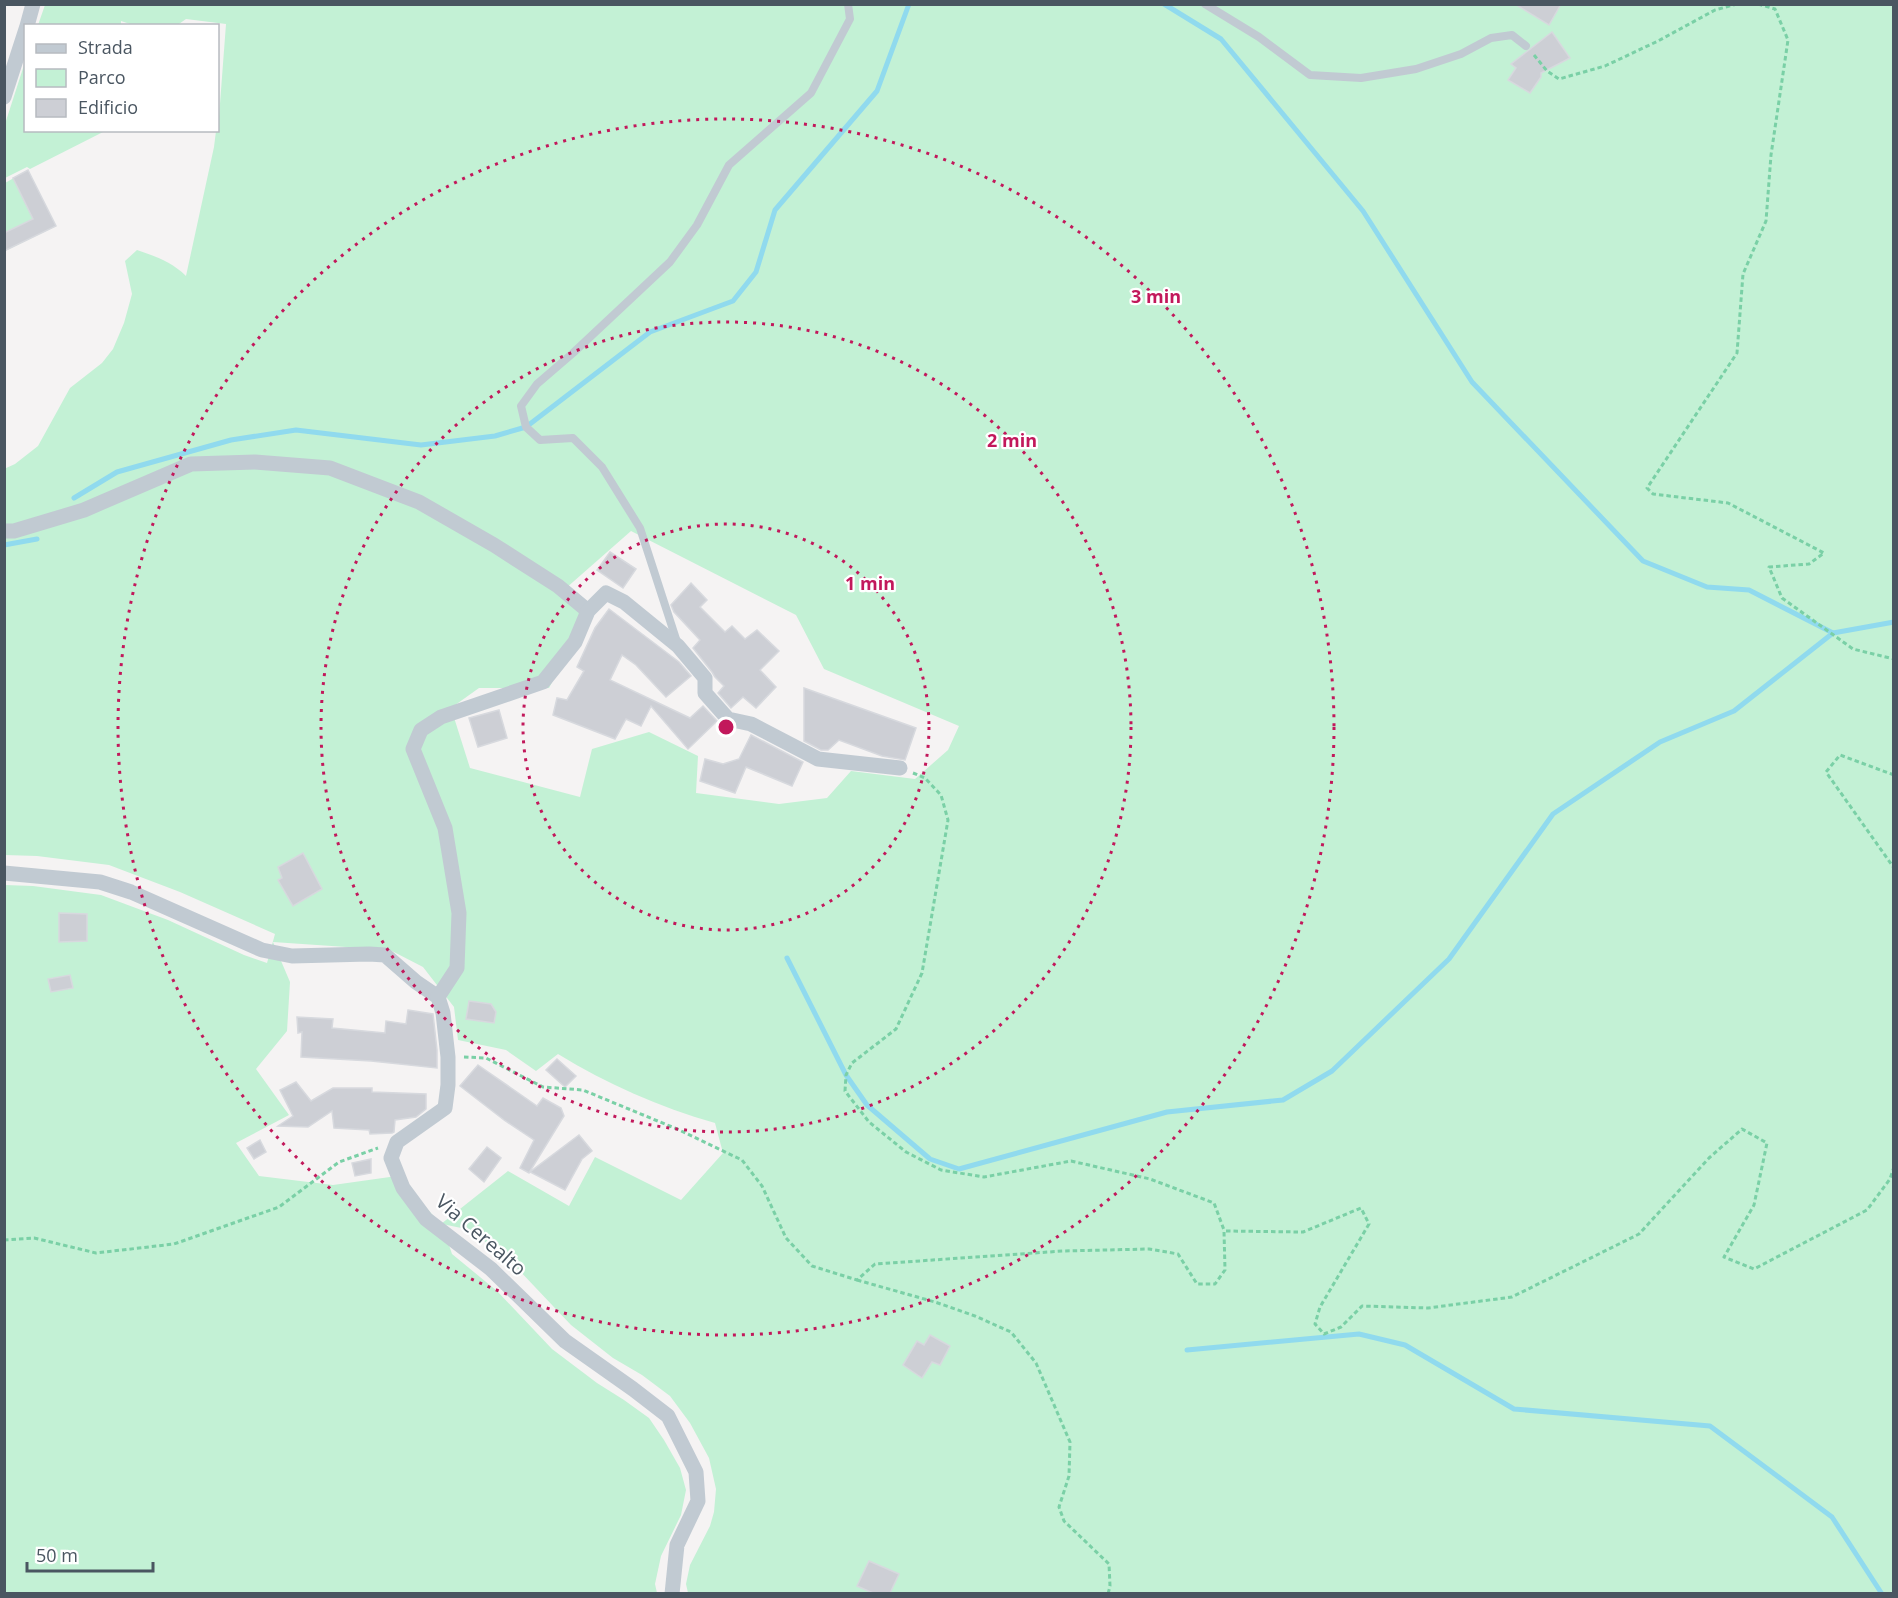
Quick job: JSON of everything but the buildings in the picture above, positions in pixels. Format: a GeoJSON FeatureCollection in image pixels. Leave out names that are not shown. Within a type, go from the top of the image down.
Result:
{"type":"FeatureCollection","features":[{"type":"Feature","properties":{"kind":"street"},"geometry":{"type":"LineString","coordinates":[[27,24],[33,4]]}},
{"type":"Feature","properties":{"kind":"street"},"geometry":{"type":"LineString","coordinates":[[4,97],[24,33]]}},
{"type":"Feature","properties":{"kind":"street"},"geometry":{"type":"LineString","coordinates":[[4,531],[14,531],[84,510],[191,464],[255,462],[330,468],[419,502],[494,545],[558,586],[588,611]]}},
{"type":"Feature","properties":{"kind":"street"},"geometry":{"type":"LineString","coordinates":[[438,997],[457,968],[459,913],[444,828],[413,749],[421,730],[441,717],[543,682],[575,642],[588,611],[606,593],[624,602],[678,646],[705,678],[705,693],[728,719],[751,724],[818,759],[900,768]]}},
{"type":"Feature","properties":{"kind":"street"},"geometry":{"type":"LineString","coordinates":[[4,873],[100,882],[130,892],[262,950],[292,956],[369,954],[385,956],[438,997],[444,1013],[448,1057],[445,1107],[397,1142]]}},
{"type":"Feature","properties":{"kind":"street","name":"Via Cerealto"},"geometry":{"type":"LineString","coordinates":[[397,1142],[391,1158],[403,1188],[426,1219],[491,1269],[566,1341],[668,1416],[696,1472],[698,1501],[677,1545],[672,1593]]}},
{"type":"Feature","properties":{"kind":"lane"},"geometry":{"type":"LineString","coordinates":[[678,646],[640,528],[602,467],[573,438],[540,440],[526,427],[521,406],[537,384],[670,262],[697,225],[729,165],[812,93],[850,19],[848,4]]}},
{"type":"Feature","properties":{"kind":"lane"},"geometry":{"type":"LineString","coordinates":[[1205,4],[1259,37],[1310,75],[1361,78],[1416,69],[1461,54],[1491,38],[1512,35],[1526,46]]}},
{"type":"Feature","properties":{"kind":"path"},"geometry":{"type":"LineString","coordinates":[[1526,46],[1547,71],[1559,79],[1605,66],[1658,41],[1715,9],[1737,4]]}},
{"type":"Feature","properties":{"kind":"path"},"geometry":{"type":"LineString","coordinates":[[1758,4],[1775,9],[1788,40],[1772,154],[1766,221],[1743,274],[1737,353],[1647,488],[1653,494],[1728,503],[1824,553],[1809,564],[1769,567],[1782,598],[1833,633],[1853,650],[1893,659]]}},
{"type":"Feature","properties":{"kind":"path"},"geometry":{"type":"LineString","coordinates":[[1893,775],[1840,755],[1826,772],[1893,868]]}},
{"type":"Feature","properties":{"kind":"path"},"geometry":{"type":"LineString","coordinates":[[857,1280],[875,1264],[1063,1251],[1149,1249],[1178,1254],[1197,1284],[1215,1284],[1224,1270],[1224,1231],[1214,1203],[1149,1179],[1071,1161],[984,1177],[941,1170],[906,1152],[869,1122],[845,1091],[846,1075],[852,1063],[896,1029],[922,973],[948,820],[941,795],[925,778],[900,768]]}},
{"type":"Feature","properties":{"kind":"path"},"geometry":{"type":"LineString","coordinates":[[448,1057],[486,1058],[543,1088],[583,1090],[677,1129],[742,1160],[762,1186],[786,1238],[812,1266],[935,1302],[1011,1332],[1036,1364],[1070,1442],[1069,1476],[1059,1507],[1064,1521],[1109,1564],[1108,1593]]}},
{"type":"Feature","properties":{"kind":"path"},"geometry":{"type":"LineString","coordinates":[[1224,1231],[1302,1232],[1361,1208],[1369,1224],[1320,1307],[1315,1324],[1324,1334],[1341,1327],[1362,1306],[1428,1308],[1512,1297],[1639,1234],[1709,1158],[1742,1129],[1767,1143],[1754,1205],[1724,1257],[1754,1269],[1867,1210],[1890,1179],[1893,1167]]}},
{"type":"Feature","properties":{"kind":"path"},"geometry":{"type":"LineString","coordinates":[[4,1240],[34,1238],[96,1253],[174,1244],[279,1207],[339,1162],[397,1142]]}},
{"type":"Feature","properties":{"kind":"green space"},"geometry":{"type":"Polygon","coordinates":[[[45,5],[1893,5],[1893,1593],[688,1593],[686,1584],[690,1565],[710,1526],[716,1489],[709,1458],[690,1423],[670,1396],[642,1375],[613,1358],[571,1325],[517,1268],[471,1230],[442,1224],[452,1254],[497,1291],[552,1349],[649,1418],[664,1440],[680,1468],[686,1490],[681,1515],[661,1556],[655,1584],[657,1593],[5,1593],[5,885],[33,886],[101,895],[168,920],[244,955],[267,963],[275,934],[180,892],[109,865],[37,856],[5,855],[4,469],[15,464],[38,446],[70,388],[102,363],[113,349],[124,323],[132,294],[125,261],[137,250],[169,263],[186,276],[216,132],[219,132],[226,24],[186,19],[179,24],[130,24],[121,21],[121,24],[38,24],[45,5]],[[631,531],[565,589],[591,608],[549,688],[479,688],[451,708],[470,768],[580,797],[592,749],[649,732],[698,756],[696,793],[779,804],[827,798],[851,771],[915,779],[948,750],[959,726],[824,669],[796,615],[631,531]],[[273,942],[290,982],[287,1031],[256,1069],[289,1115],[236,1143],[259,1176],[333,1185],[397,1176],[441,1224],[508,1171],[569,1206],[595,1157],[681,1200],[723,1153],[715,1123],[634,1094],[558,1054],[536,1071],[506,1050],[458,1040],[454,1007],[423,967],[390,950],[273,942]]]}},
{"type":"Feature","properties":{"kind":"green space"},"geometry":{"type":"Polygon","coordinates":[[[24,65],[24,132],[103,132],[30,169],[27,167],[5,178],[5,124],[24,65]]]}},
{"type":"Feature","properties":{"kind":"green space"},"geometry":{"type":"Polygon","coordinates":[[[28,170],[56,226],[5,251],[5,183],[28,170]]]}},
{"type":"Feature","properties":{"kind":"waterway"},"geometry":{"type":"LineString","coordinates":[[74,498],[117,472],[231,440],[296,430],[421,445],[495,436],[526,427],[650,332],[733,301],[756,272],[775,210],[877,91],[909,4]]}},
{"type":"Feature","properties":{"kind":"waterway"},"geometry":{"type":"LineString","coordinates":[[1164,4],[1221,39],[1363,211],[1472,382],[1643,561],[1707,587],[1749,590],[1833,633]]}},
{"type":"Feature","properties":{"kind":"waterway"},"geometry":{"type":"LineString","coordinates":[[4,545],[37,539]]}},
{"type":"Feature","properties":{"kind":"waterway"},"geometry":{"type":"LineString","coordinates":[[787,958],[846,1075],[867,1105],[930,1159],[959,1169],[1167,1112],[1283,1100],[1332,1071],[1449,959],[1553,814],[1660,742],[1734,711],[1833,633],[1894,622]]}},
{"type":"Feature","properties":{"kind":"waterway"},"geometry":{"type":"LineString","coordinates":[[1187,1350],[1359,1334],[1405,1345],[1514,1409],[1710,1426],[1832,1517],[1882,1594]]}}]}
